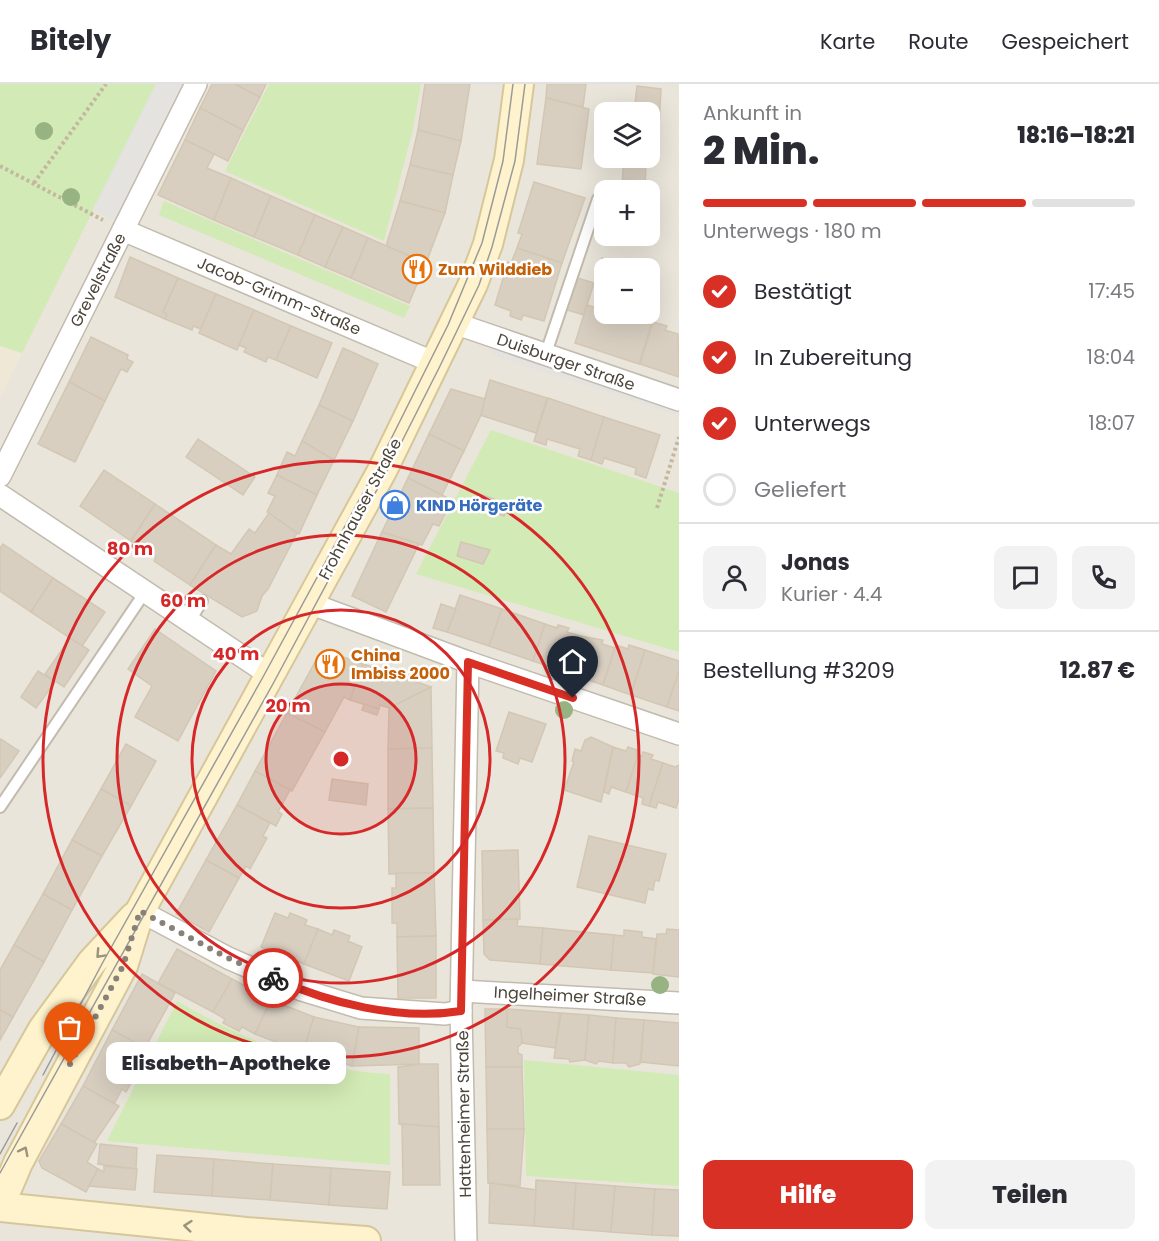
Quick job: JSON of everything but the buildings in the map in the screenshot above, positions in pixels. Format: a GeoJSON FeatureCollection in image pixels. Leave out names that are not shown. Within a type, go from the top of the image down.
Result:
{"type":"FeatureCollection","features":[{"type":"Feature","properties":{"kind":"main road","name":"Frohnhauser Straße"},"geometry":{"type":"LineString","coordinates":[[0,1206],[18,1163],[123,966],[140,911],[383,469],[454,323],[488,244],[509,160],[519,84]]}},
{"type":"Feature","properties":{"kind":"main road","name":"Frohnhauser Straße"},"geometry":{"type":"LineString","coordinates":[[0,1105],[43,1029],[92,962],[140,911]]}},
{"type":"Feature","properties":{"kind":"main road"},"geometry":{"type":"LineString","coordinates":[[0,1206],[246,1232],[366,1241]]}},
{"type":"Feature","properties":{"kind":"street","name":"Grevelstraße"},"geometry":{"type":"LineString","coordinates":[[0,476],[195,84]]}},
{"type":"Feature","properties":{"kind":"street","name":"Jacob-Grimm-Straße"},"geometry":{"type":"LineString","coordinates":[[123,230],[435,363]]}},
{"type":"Feature","properties":{"kind":"street","name":"Duisburger Straße"},"geometry":{"type":"LineString","coordinates":[[454,323],[679,400]]}},
{"type":"Feature","properties":{"kind":"street"},"geometry":{"type":"LineString","coordinates":[[0,495],[270,675]]}},
{"type":"Feature","properties":{"kind":"street"},"geometry":{"type":"LineString","coordinates":[[309,603],[468,662],[679,734]]}},
{"type":"Feature","properties":{"kind":"street","name":"Hattenheimer Straße"},"geometry":{"type":"LineString","coordinates":[[466,1241],[461,1001],[468,662]]}},
{"type":"Feature","properties":{"kind":"street","name":"Ingelheimer Straße"},"geometry":{"type":"LineString","coordinates":[[140,911],[228,958],[302,990],[361,1008],[445,1014],[461,1001],[679,1003]]}},
{"type":"Feature","properties":{"kind":"lane"},"geometry":{"type":"LineString","coordinates":[[545,356],[594,211]]}},
{"type":"Feature","properties":{"kind":"lane"},"geometry":{"type":"LineString","coordinates":[[0,807],[145,592]]}},
{"type":"Feature","properties":{"kind":"lane"},"geometry":{"type":"LineString","coordinates":[[190,621],[202,601]]}},
{"type":"Feature","properties":{"kind":"path"},"geometry":{"type":"LineString","coordinates":[[34,183],[106,84]]}},
{"type":"Feature","properties":{"kind":"path"},"geometry":{"type":"LineString","coordinates":[[0,166],[123,230]]}},
{"type":"Feature","properties":{"kind":"path"},"geometry":{"type":"LineString","coordinates":[[657,508],[679,437]]}},
{"type":"Feature","properties":{"kind":"shaded area"},"geometry":{"type":"Polygon","coordinates":[[[0,84],[679,84],[679,1241],[0,1241],[0,84]]]}},
{"type":"Feature","properties":{"kind":"shaded area"},"geometry":{"type":"Polygon","coordinates":[[[156,84],[182,84],[115,220],[93,209],[156,84]]]}},
{"type":"Feature","properties":{"kind":"shaded area"},"geometry":{"type":"Polygon","coordinates":[[[0,346],[22,353],[0,399],[0,346]]]}},
{"type":"Feature","properties":{"kind":"shaded area"},"geometry":{"type":"Polygon","coordinates":[[[489,346],[678,408],[676,415],[494,356],[489,346]]]}},
{"type":"Feature","properties":{"kind":"green space"},"geometry":{"type":"Polygon","coordinates":[[[0,84],[156,84],[22,353],[0,346],[0,84]]]}},
{"type":"Feature","properties":{"kind":"green space"},"geometry":{"type":"Polygon","coordinates":[[[269,84],[421,84],[413,129],[384,241],[225,171],[269,84]]]}},
{"type":"Feature","properties":{"kind":"green space"},"geometry":{"type":"Polygon","coordinates":[[[164,201],[410,306],[404,318],[159,215],[164,201]]]}},
{"type":"Feature","properties":{"kind":"green space"},"geometry":{"type":"Polygon","coordinates":[[[491,430],[679,493],[679,652],[416,574],[491,430]]]}},
{"type":"Feature","properties":{"kind":"green space"},"geometry":{"type":"Polygon","coordinates":[[[177,1001],[254,1040],[306,1060],[361,1072],[390,1074],[390,1165],[107,1141],[177,1001]]]}},
{"type":"Feature","properties":{"kind":"green space"},"geometry":{"type":"Polygon","coordinates":[[[524,1060],[679,1075],[679,1186],[526,1176],[524,1060]]]}},
{"type":"Feature","properties":{"kind":"tram line"},"geometry":{"type":"LineString","coordinates":[[43,1075],[103,962],[263,677],[377,467],[448,325],[482,243],[503,161],[513,84]]}},
{"type":"Feature","properties":{"kind":"tram line"},"geometry":{"type":"LineString","coordinates":[[0,1173],[274,682],[387,471],[440,366],[479,285],[492,247],[515,161],[525,84]]}},
{"type":"Feature","properties":{"kind":"tram line"},"geometry":{"type":"LineString","coordinates":[[0,1154],[17,1123]]}},
{"type":"Feature","properties":{"kind":"way so far"},"geometry":{"type":"LineString","coordinates":[[70,1064],[123,966],[140,911],[228,958],[273,978]]}},
{"type":"Feature","properties":{"kind":"place","name":"Zum Wilddieb"},"geometry":{"type":"Point","coordinates":[417,269]}},
{"type":"Feature","properties":{"kind":"place","name":"KIND Hörgeräte"},"geometry":{"type":"Point","coordinates":[395,505]}},
{"type":"Feature","properties":{"kind":"place","name":"China Imbiss 2000"},"geometry":{"type":"Point","coordinates":[330,664]}},
{"type":"Feature","properties":{"kind":"place","name":"Elisabeth-Apotheke"},"geometry":{"type":"Point","coordinates":[70,1064]}},
{"type":"Feature","properties":{"kind":"route"},"geometry":{"type":"LineString","coordinates":[[273,978],[302,990],[361,1008],[445,1014],[461,1011],[468,662],[573,698]]}}]}
